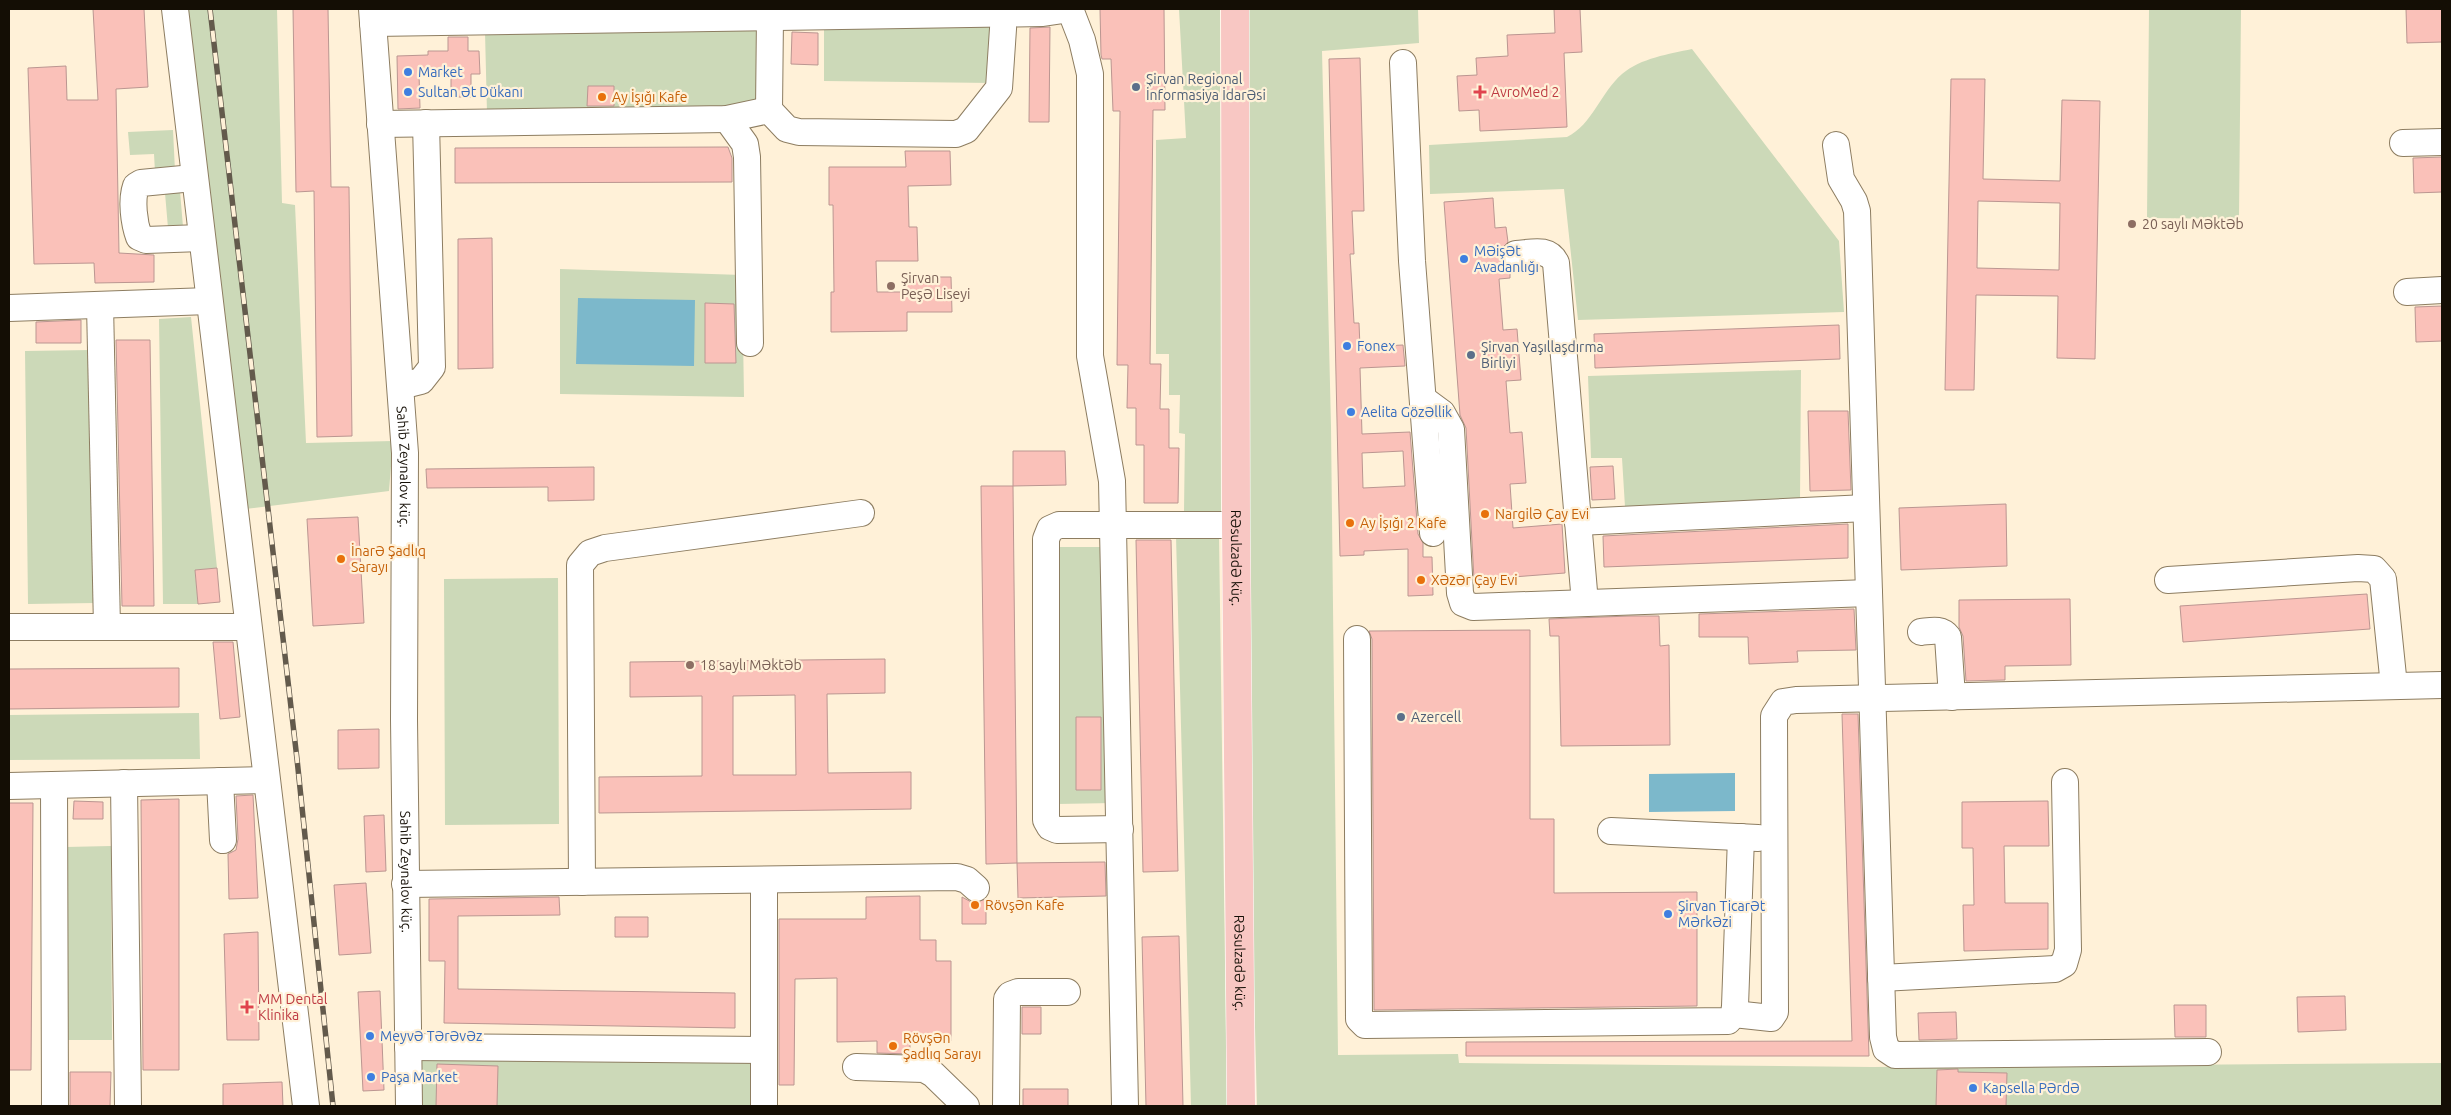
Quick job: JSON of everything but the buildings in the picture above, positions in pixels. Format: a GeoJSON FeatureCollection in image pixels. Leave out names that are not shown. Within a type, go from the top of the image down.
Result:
{"type":"FeatureCollection","features":[{"type":"Feature","properties":{"kind":"main road","name":"Rəsulzadə küç."},"geometry":{"type":"LineString","coordinates":[[1235,9],[1236,525],[1241,1106]]}},
{"type":"Feature","properties":{"kind":"street"},"geometry":{"type":"LineString","coordinates":[[175,9],[193,178],[306,1106]]}},
{"type":"Feature","properties":{"kind":"street"},"geometry":{"type":"LineString","coordinates":[[373,16],[770,17],[1043,14],[1070,9],[1082,40],[1090,74],[1090,356],[1109,464],[1113,525],[1125,1106]]}},
{"type":"Feature","properties":{"kind":"street"},"geometry":{"type":"LineString","coordinates":[[770,17],[769,110],[788,129],[799,132],[956,134],[966,130],[999,88],[1004,14]]}},
{"type":"Feature","properties":{"kind":"street","name":"Sahib Zeynalov küç."},"geometry":{"type":"LineString","coordinates":[[373,16],[401,386],[407,498],[404,720],[409,1106]]}},
{"type":"Feature","properties":{"kind":"street"},"geometry":{"type":"LineString","coordinates":[[1402,64],[1412,260],[1434,534]]}},
{"type":"Feature","properties":{"kind":"street"},"geometry":{"type":"LineString","coordinates":[[380,124],[727,119],[769,110]]}},
{"type":"Feature","properties":{"kind":"street"},"geometry":{"type":"LineString","coordinates":[[727,119],[745,144],[747,157],[750,343]]}},
{"type":"Feature","properties":{"kind":"street"},"geometry":{"type":"LineString","coordinates":[[401,386],[421,381],[432,368],[426,123]]}},
{"type":"Feature","properties":{"kind":"street"},"geometry":{"type":"LineString","coordinates":[[2403,143],[2442,142]]}},
{"type":"Feature","properties":{"kind":"street"},"geometry":{"type":"LineString","coordinates":[[1836,145],[1840,179],[1854,201],[1857,211],[1883,1037],[1886,1050],[1895,1055],[2208,1052]]}},
{"type":"Feature","properties":{"kind":"street"},"geometry":{"type":"LineString","coordinates":[[193,178],[136,186],[133,193],[136,230],[139,237],[146,240],[201,238]]}},
{"type":"Feature","properties":{"kind":"street"},"geometry":{"type":"LineString","coordinates":[[1516,254],[1546,252],[1552,254],[1556,263],[1585,603]]}},
{"type":"Feature","properties":{"kind":"street"},"geometry":{"type":"LineString","coordinates":[[2407,292],[2442,290]]}},
{"type":"Feature","properties":{"kind":"street"},"geometry":{"type":"LineString","coordinates":[[9,308],[209,301]]}},
{"type":"Feature","properties":{"kind":"street"},"geometry":{"type":"LineString","coordinates":[[100,305],[107,627]]}},
{"type":"Feature","properties":{"kind":"street"},"geometry":{"type":"LineString","coordinates":[[1423,400],[1442,413],[1452,428],[1460,593],[1463,602],[1474,607],[1869,593]]}},
{"type":"Feature","properties":{"kind":"street"},"geometry":{"type":"LineString","coordinates":[[1578,522],[1866,508]]}},
{"type":"Feature","properties":{"kind":"street"},"geometry":{"type":"LineString","coordinates":[[582,882],[580,565],[590,553],[605,548],[861,513]]}},
{"type":"Feature","properties":{"kind":"street"},"geometry":{"type":"LineString","coordinates":[[1120,829],[1057,830],[1050,827],[1046,820],[1046,539],[1050,529],[1059,525],[1236,525]]}},
{"type":"Feature","properties":{"kind":"street"},"geometry":{"type":"LineString","coordinates":[[2168,580],[2358,568],[2374,569],[2383,579],[2394,686]]}},
{"type":"Feature","properties":{"kind":"street"},"geometry":{"type":"LineString","coordinates":[[9,627],[248,627]]}},
{"type":"Feature","properties":{"kind":"street"},"geometry":{"type":"LineString","coordinates":[[1921,632],[1939,631],[1945,633],[1948,637],[1952,696]]}},
{"type":"Feature","properties":{"kind":"street"},"geometry":{"type":"LineString","coordinates":[[1357,639],[1359,1019],[1365,1026],[1728,1021],[1734,1014],[1741,837]]}},
{"type":"Feature","properties":{"kind":"street"},"geometry":{"type":"LineString","coordinates":[[1734,1014],[1771,1018],[1775,1012],[1774,716],[1783,702],[1873,698],[2442,685]]}},
{"type":"Feature","properties":{"kind":"street"},"geometry":{"type":"LineString","coordinates":[[9,786],[266,780]]}},
{"type":"Feature","properties":{"kind":"street"},"geometry":{"type":"LineString","coordinates":[[220,781],[222,840]]}},
{"type":"Feature","properties":{"kind":"street"},"geometry":{"type":"LineString","coordinates":[[1881,978],[2055,968],[2064,964],[2068,950],[2065,782]]}},
{"type":"Feature","properties":{"kind":"street"},"geometry":{"type":"LineString","coordinates":[[124,783],[128,1106]]}},
{"type":"Feature","properties":{"kind":"street"},"geometry":{"type":"LineString","coordinates":[[54,785],[55,1106]]}},
{"type":"Feature","properties":{"kind":"street"},"geometry":{"type":"LineString","coordinates":[[1610,831],[1774,838]]}},
{"type":"Feature","properties":{"kind":"street"},"geometry":{"type":"LineString","coordinates":[[405,884],[957,877],[967,880],[976,888]]}},
{"type":"Feature","properties":{"kind":"street"},"geometry":{"type":"LineString","coordinates":[[764,880],[764,1106]]}},
{"type":"Feature","properties":{"kind":"street"},"geometry":{"type":"LineString","coordinates":[[1006,1106],[1007,999],[1010,995],[1018,992],[1067,992]]}},
{"type":"Feature","properties":{"kind":"street"},"geometry":{"type":"LineString","coordinates":[[408,1047],[764,1050]]}},
{"type":"Feature","properties":{"kind":"street"},"geometry":{"type":"LineString","coordinates":[[856,1067],[924,1069],[933,1074],[966,1106]]}},
{"type":"Feature","properties":{"kind":"green space"},"geometry":{"type":"Polygon","coordinates":[[[188,9],[277,9],[282,203],[295,205],[306,443],[393,441],[389,491],[245,509],[188,9]]]}},
{"type":"Feature","properties":{"kind":"green space"},"geometry":{"type":"Polygon","coordinates":[[[1179,9],[1220,9],[1221,512],[1184,512],[1185,434],[1179,433],[1180,395],[1169,395],[1169,354],[1156,354],[1156,140],[1186,138],[1179,9]]]}},
{"type":"Feature","properties":{"kind":"green space"},"geometry":{"type":"Polygon","coordinates":[[[1244,9],[1418,9],[1419,43],[1322,51],[1331,426],[1338,1055],[1458,1054],[1459,1063],[1872,1067],[2442,1063],[2442,1106],[1257,1106],[1253,948],[1244,9]]]}},
{"type":"Feature","properties":{"kind":"green space"},"geometry":{"type":"Polygon","coordinates":[[[2149,9],[2241,9],[2239,219],[2147,218],[2149,9]]]}},
{"type":"Feature","properties":{"kind":"green space"},"geometry":{"type":"Polygon","coordinates":[[[996,22],[993,83],[824,81],[824,25],[996,22]]]}},
{"type":"Feature","properties":{"kind":"green space"},"geometry":{"type":"Polygon","coordinates":[[[758,29],[758,104],[737,110],[487,113],[485,32],[758,29]]]}},
{"type":"Feature","properties":{"kind":"green space"},"geometry":{"type":"Polygon","coordinates":[[[1692,49],[1839,241],[1844,312],[1578,320],[1564,189],[1430,194],[1429,145],[1567,137],[1576,132],[1590,117],[1608,90],[1622,74],[1638,64],[1656,57],[1692,49]]]}},
{"type":"Feature","properties":{"kind":"green space"},"geometry":{"type":"Polygon","coordinates":[[[173,130],[175,171],[155,172],[154,154],[130,155],[128,132],[173,130]]]}},
{"type":"Feature","properties":{"kind":"green space"},"geometry":{"type":"Polygon","coordinates":[[[180,191],[183,227],[168,228],[165,193],[180,191]]]}},
{"type":"Feature","properties":{"kind":"green space"},"geometry":{"type":"Polygon","coordinates":[[[560,269],[742,275],[744,397],[560,394],[560,269]]]}},
{"type":"Feature","properties":{"kind":"green space"},"geometry":{"type":"Polygon","coordinates":[[[191,317],[217,568],[195,570],[198,604],[163,604],[159,319],[191,317]]]}},
{"type":"Feature","properties":{"kind":"green space"},"geometry":{"type":"Polygon","coordinates":[[[92,350],[95,603],[28,604],[25,351],[92,350]]]}},
{"type":"Feature","properties":{"kind":"green space"},"geometry":{"type":"Polygon","coordinates":[[[1801,370],[1800,501],[1625,507],[1622,458],[1591,458],[1588,376],[1801,370]]]}},
{"type":"Feature","properties":{"kind":"green space"},"geometry":{"type":"Polygon","coordinates":[[[1219,534],[1227,1106],[1191,1106],[1176,536],[1219,534]]]}},
{"type":"Feature","properties":{"kind":"green space"},"geometry":{"type":"Polygon","coordinates":[[[1055,547],[1109,547],[1114,803],[1057,804],[1055,547]]]}},
{"type":"Feature","properties":{"kind":"green space"},"geometry":{"type":"Polygon","coordinates":[[[558,578],[559,824],[445,825],[444,579],[558,578]]]}},
{"type":"Feature","properties":{"kind":"green space"},"geometry":{"type":"Polygon","coordinates":[[[199,713],[200,759],[9,760],[9,715],[199,713]]]}},
{"type":"Feature","properties":{"kind":"green space"},"geometry":{"type":"Polygon","coordinates":[[[111,846],[112,1040],[68,1040],[66,847],[111,846]]]}},
{"type":"Feature","properties":{"kind":"green space"},"geometry":{"type":"Polygon","coordinates":[[[421,1055],[757,1062],[757,1106],[422,1106],[421,1055]]]}},
{"type":"Feature","properties":{"kind":"water"},"geometry":{"type":"Polygon","coordinates":[[[578,298],[695,300],[694,366],[576,364],[578,298]]]}},
{"type":"Feature","properties":{"kind":"water"},"geometry":{"type":"Polygon","coordinates":[[[1735,773],[1735,811],[1649,812],[1649,774],[1735,773]]]}},
{"type":"Feature","properties":{"kind":"railway"},"geometry":{"type":"LineString","coordinates":[[210,9],[297,759],[333,1106]]}},
{"type":"Feature","properties":{"kind":"place","name":"Market"},"geometry":{"type":"Point","coordinates":[408,72]}},
{"type":"Feature","properties":{"kind":"place","name":"Şirvan Regional İnformasiya İdarəsi"},"geometry":{"type":"Point","coordinates":[1136,87]}},
{"type":"Feature","properties":{"kind":"place","name":"Sultan Ət Dükanı"},"geometry":{"type":"Point","coordinates":[408,92]}},
{"type":"Feature","properties":{"kind":"place","name":"AvroMed 2"},"geometry":{"type":"Point","coordinates":[1480,92]}},
{"type":"Feature","properties":{"kind":"place","name":"Ay İşığı Kafe"},"geometry":{"type":"Point","coordinates":[602,97]}},
{"type":"Feature","properties":{"kind":"place","name":"20 saylı Məktəb"},"geometry":{"type":"Point","coordinates":[2132,224]}},
{"type":"Feature","properties":{"kind":"place","name":"Məişət Avadanlığı"},"geometry":{"type":"Point","coordinates":[1464,259]}},
{"type":"Feature","properties":{"kind":"place","name":"Şirvan Peşə Liseyi"},"geometry":{"type":"Point","coordinates":[891,286]}},
{"type":"Feature","properties":{"kind":"place","name":"Fonex"},"geometry":{"type":"Point","coordinates":[1347,346]}},
{"type":"Feature","properties":{"kind":"place","name":"Şirvan Yaşıllaşdırma Birliyi"},"geometry":{"type":"Point","coordinates":[1471,355]}},
{"type":"Feature","properties":{"kind":"place","name":"Aelita Gözəllik"},"geometry":{"type":"Point","coordinates":[1351,412]}},
{"type":"Feature","properties":{"kind":"place","name":"Nargilə Çay Evi"},"geometry":{"type":"Point","coordinates":[1485,514]}},
{"type":"Feature","properties":{"kind":"place","name":"Ay İşığı 2 Kafe"},"geometry":{"type":"Point","coordinates":[1350,523]}},
{"type":"Feature","properties":{"kind":"place","name":"İnarə Şadlıq Sarayı"},"geometry":{"type":"Point","coordinates":[341,559]}},
{"type":"Feature","properties":{"kind":"place","name":"Xəzər Çay Evi"},"geometry":{"type":"Point","coordinates":[1421,580]}},
{"type":"Feature","properties":{"kind":"place","name":"18 saylı Məktəb"},"geometry":{"type":"Point","coordinates":[690,665]}},
{"type":"Feature","properties":{"kind":"place","name":"Azercell"},"geometry":{"type":"Point","coordinates":[1401,717]}},
{"type":"Feature","properties":{"kind":"place","name":"Rövşən Kafe"},"geometry":{"type":"Point","coordinates":[975,905]}},
{"type":"Feature","properties":{"kind":"place","name":"Şirvan Ticarət Mərkəzi"},"geometry":{"type":"Point","coordinates":[1668,914]}},
{"type":"Feature","properties":{"kind":"place","name":"MM Dental Klinika"},"geometry":{"type":"Point","coordinates":[247,1007]}},
{"type":"Feature","properties":{"kind":"place","name":"Meyvə Tərəvəz"},"geometry":{"type":"Point","coordinates":[370,1036]}},
{"type":"Feature","properties":{"kind":"place","name":"Rövşən Şadlıq Sarayı"},"geometry":{"type":"Point","coordinates":[893,1046]}},
{"type":"Feature","properties":{"kind":"place","name":"Paşa Market"},"geometry":{"type":"Point","coordinates":[371,1077]}},
{"type":"Feature","properties":{"kind":"place","name":"Kapsella Pərdə"},"geometry":{"type":"Point","coordinates":[1973,1088]}}]}
